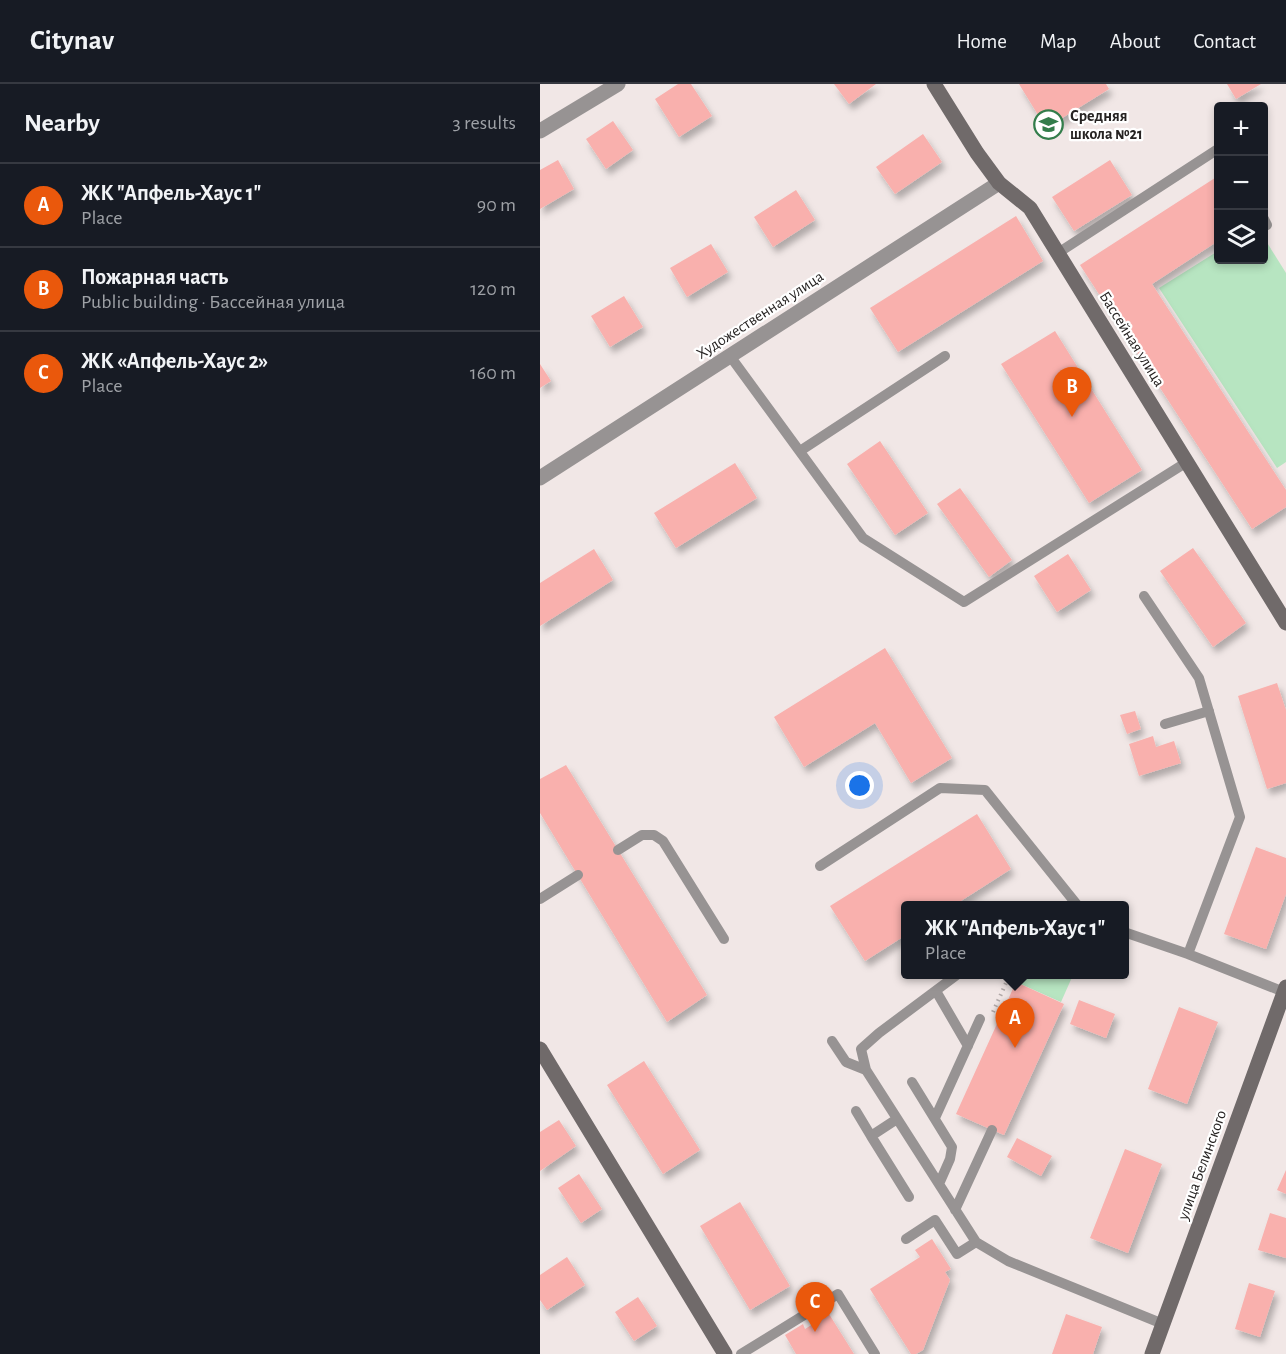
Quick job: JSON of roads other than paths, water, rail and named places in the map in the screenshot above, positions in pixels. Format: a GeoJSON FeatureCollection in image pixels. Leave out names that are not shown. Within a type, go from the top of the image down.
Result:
{"type":"FeatureCollection","features":[{"type":"Feature","properties":{"kind":"street"},"geometry":{"type":"LineString","coordinates":[[540,131],[618,84]]}},
{"type":"Feature","properties":{"kind":"street","name":"Бассейная улица"},"geometry":{"type":"LineString","coordinates":[[934,84],[977,153],[999,183],[1030,208],[1286,623]]}},
{"type":"Feature","properties":{"kind":"street","name":"Художественная улица"},"geometry":{"type":"LineString","coordinates":[[540,478],[999,183]]}},
{"type":"Feature","properties":{"kind":"street","name":"улица Белинского"},"geometry":{"type":"LineString","coordinates":[[1152,1354],[1285,990]]}},
{"type":"Feature","properties":{"kind":"street"},"geometry":{"type":"LineString","coordinates":[[540,1049],[725,1354]]}},
{"type":"Feature","properties":{"kind":"lane"},"geometry":{"type":"LineString","coordinates":[[1058,253],[1214,152]]}},
{"type":"Feature","properties":{"kind":"lane"},"geometry":{"type":"LineString","coordinates":[[730,356],[863,538],[964,602],[1187,462]]}},
{"type":"Feature","properties":{"kind":"lane"},"geometry":{"type":"LineString","coordinates":[[800,451],[945,356]]}},
{"type":"Feature","properties":{"kind":"lane"},"geometry":{"type":"LineString","coordinates":[[1143,596],[1199,678],[1240,817],[1188,954]]}},
{"type":"Feature","properties":{"kind":"lane"},"geometry":{"type":"LineString","coordinates":[[1165,724],[1209,711]]}},
{"type":"Feature","properties":{"kind":"lane"},"geometry":{"type":"LineString","coordinates":[[819,866],[940,788],[985,790],[1074,901]]}},
{"type":"Feature","properties":{"kind":"lane"},"geometry":{"type":"LineString","coordinates":[[618,850],[642,836],[654,835],[663,841],[724,939]]}},
{"type":"Feature","properties":{"kind":"lane"},"geometry":{"type":"LineString","coordinates":[[540,899],[578,875]]}},
{"type":"Feature","properties":{"kind":"lane"},"geometry":{"type":"LineString","coordinates":[[1129,933],[1285,990]]}},
{"type":"Feature","properties":{"kind":"lane"},"geometry":{"type":"LineString","coordinates":[[952,979],[861,1049],[866,1070],[976,1242],[1008,1261],[1163,1324]]}},
{"type":"Feature","properties":{"kind":"lane"},"geometry":{"type":"LineString","coordinates":[[936,991],[968,1046]]}},
{"type":"Feature","properties":{"kind":"lane"},"geometry":{"type":"LineString","coordinates":[[935,1118],[980,1019]]}},
{"type":"Feature","properties":{"kind":"lane"},"geometry":{"type":"LineString","coordinates":[[832,1041],[846,1062],[866,1070]]}},
{"type":"Feature","properties":{"kind":"lane"},"geometry":{"type":"LineString","coordinates":[[912,1082],[952,1147],[950,1159],[939,1184]]}},
{"type":"Feature","properties":{"kind":"lane"},"geometry":{"type":"LineString","coordinates":[[856,1111],[909,1197]]}},
{"type":"Feature","properties":{"kind":"lane"},"geometry":{"type":"LineString","coordinates":[[871,1136],[897,1119]]}},
{"type":"Feature","properties":{"kind":"lane"},"geometry":{"type":"LineString","coordinates":[[955,1210],[992,1130]]}},
{"type":"Feature","properties":{"kind":"lane"},"geometry":{"type":"LineString","coordinates":[[906,1239],[935,1220],[957,1254],[976,1242]]}},
{"type":"Feature","properties":{"kind":"lane"},"geometry":{"type":"LineString","coordinates":[[741,1354],[838,1294],[875,1354]]}},
{"type":"Feature","properties":{"kind":"place","name":"Средняя школа №21"},"geometry":{"type":"Point","coordinates":[1049,125]}},
{"type":"Feature","properties":{"kind":"place","name":"Пожарная часть"},"geometry":{"type":"Point","coordinates":[1072,417]}},
{"type":"Feature","properties":{"kind":"place","name":"ЖК \"Апфель-Хаус 1\""},"geometry":{"type":"Point","coordinates":[1015,1048]}},
{"type":"Feature","properties":{"kind":"place","name":"ЖК «Апфель-Хаус 2»"},"geometry":{"type":"Point","coordinates":[815,1332]}}]}
